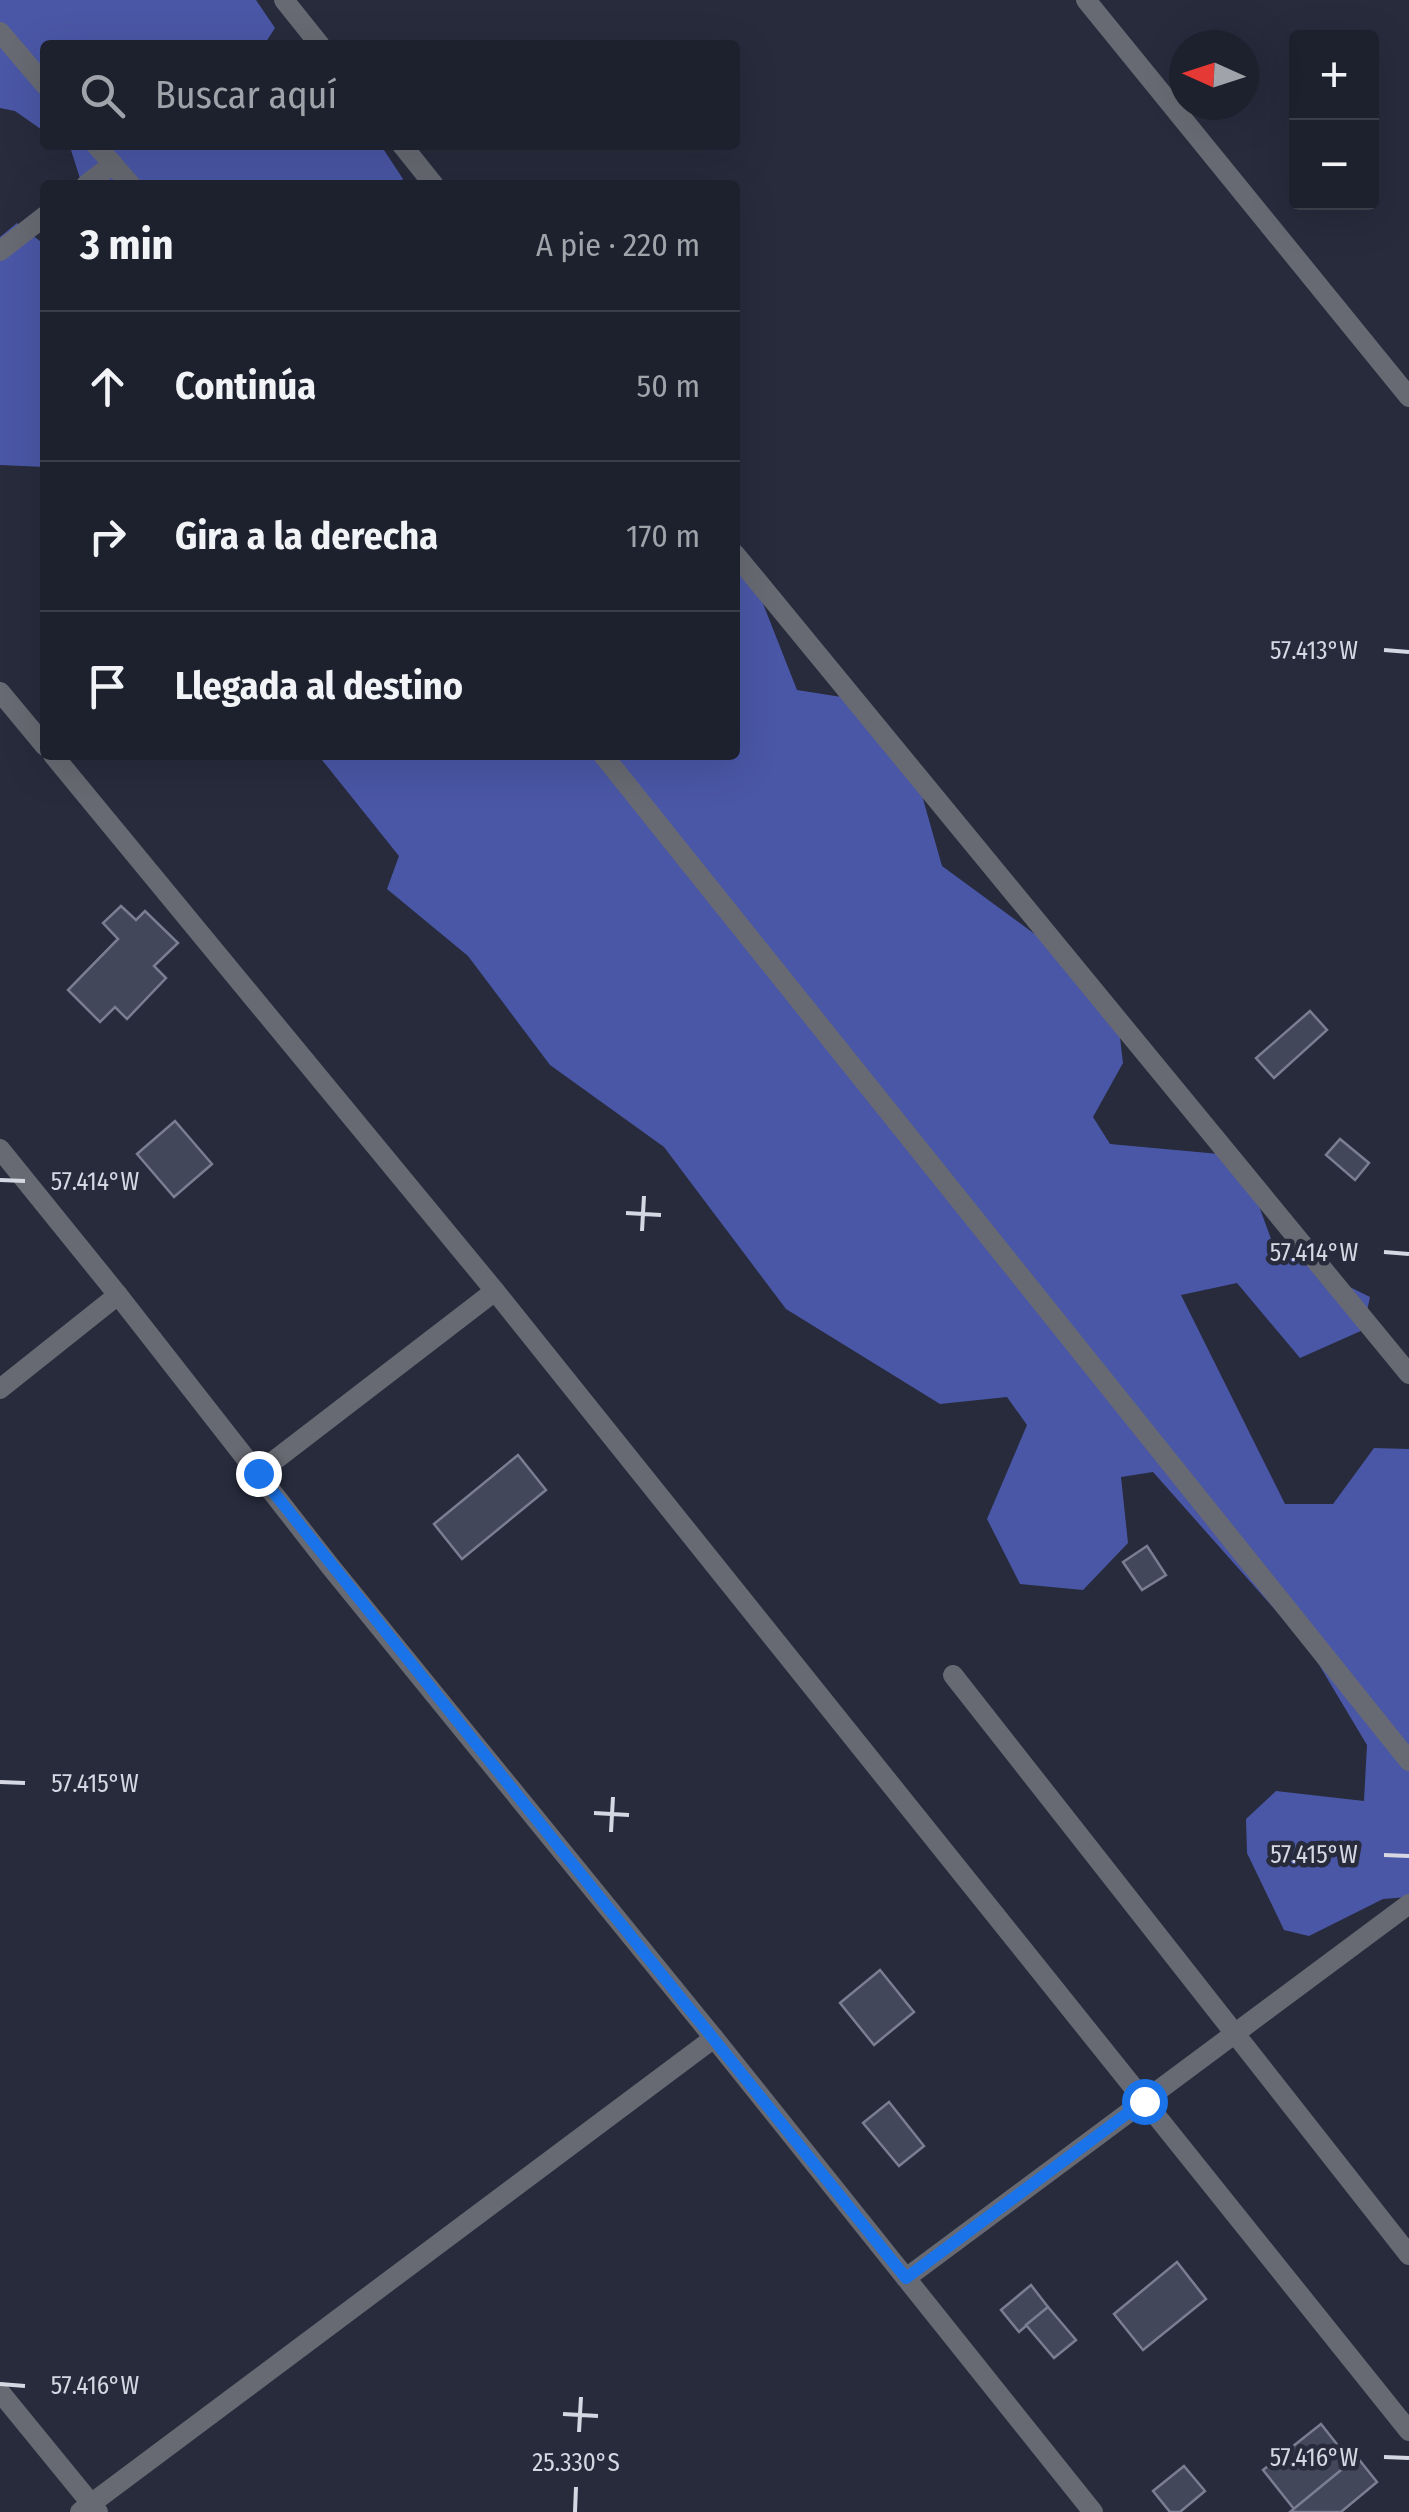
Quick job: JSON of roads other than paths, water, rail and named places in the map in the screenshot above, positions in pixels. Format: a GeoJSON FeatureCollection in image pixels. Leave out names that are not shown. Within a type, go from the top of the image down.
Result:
{"type":"FeatureCollection","features":[{"type":"Feature","properties":{"kind":"street"},"geometry":{"type":"LineString","coordinates":[[284,0],[316,40]]}},
{"type":"Feature","properties":{"kind":"street"},"geometry":{"type":"LineString","coordinates":[[1086,0],[1409,396]]}},
{"type":"Feature","properties":{"kind":"street"},"geometry":{"type":"LineString","coordinates":[[0,32],[40,79]]}},
{"type":"Feature","properties":{"kind":"street"},"geometry":{"type":"LineString","coordinates":[[100,150],[126,180]]}},
{"type":"Feature","properties":{"kind":"street"},"geometry":{"type":"LineString","coordinates":[[406,150],[430,180]]}},
{"type":"Feature","properties":{"kind":"street"},"geometry":{"type":"LineString","coordinates":[[92,180],[113,164]]}},
{"type":"Feature","properties":{"kind":"street"},"geometry":{"type":"LineString","coordinates":[[0,251],[40,220]]}},
{"type":"Feature","properties":{"kind":"street"},"geometry":{"type":"LineString","coordinates":[[740,560],[1409,1374]]}},
{"type":"Feature","properties":{"kind":"street"},"geometry":{"type":"LineString","coordinates":[[0,692],[40,736]]}},
{"type":"Feature","properties":{"kind":"street"},"geometry":{"type":"LineString","coordinates":[[61,760],[494,1291],[1409,2431]]}},
{"type":"Feature","properties":{"kind":"street"},"geometry":{"type":"LineString","coordinates":[[607,760],[1409,1761]]}},
{"type":"Feature","properties":{"kind":"street"},"geometry":{"type":"LineString","coordinates":[[0,1149],[1093,2512]]}},
{"type":"Feature","properties":{"kind":"street"},"geometry":{"type":"LineString","coordinates":[[258,1473],[494,1291]]}},
{"type":"Feature","properties":{"kind":"street"},"geometry":{"type":"LineString","coordinates":[[0,1389],[118,1295]]}},
{"type":"Feature","properties":{"kind":"street"},"geometry":{"type":"LineString","coordinates":[[953,1675],[1409,2255]]}},
{"type":"Feature","properties":{"kind":"street"},"geometry":{"type":"LineString","coordinates":[[906,2278],[1409,1904]]}},
{"type":"Feature","properties":{"kind":"street"},"geometry":{"type":"LineString","coordinates":[[0,2392],[90,2509],[714,2038]]}}]}
